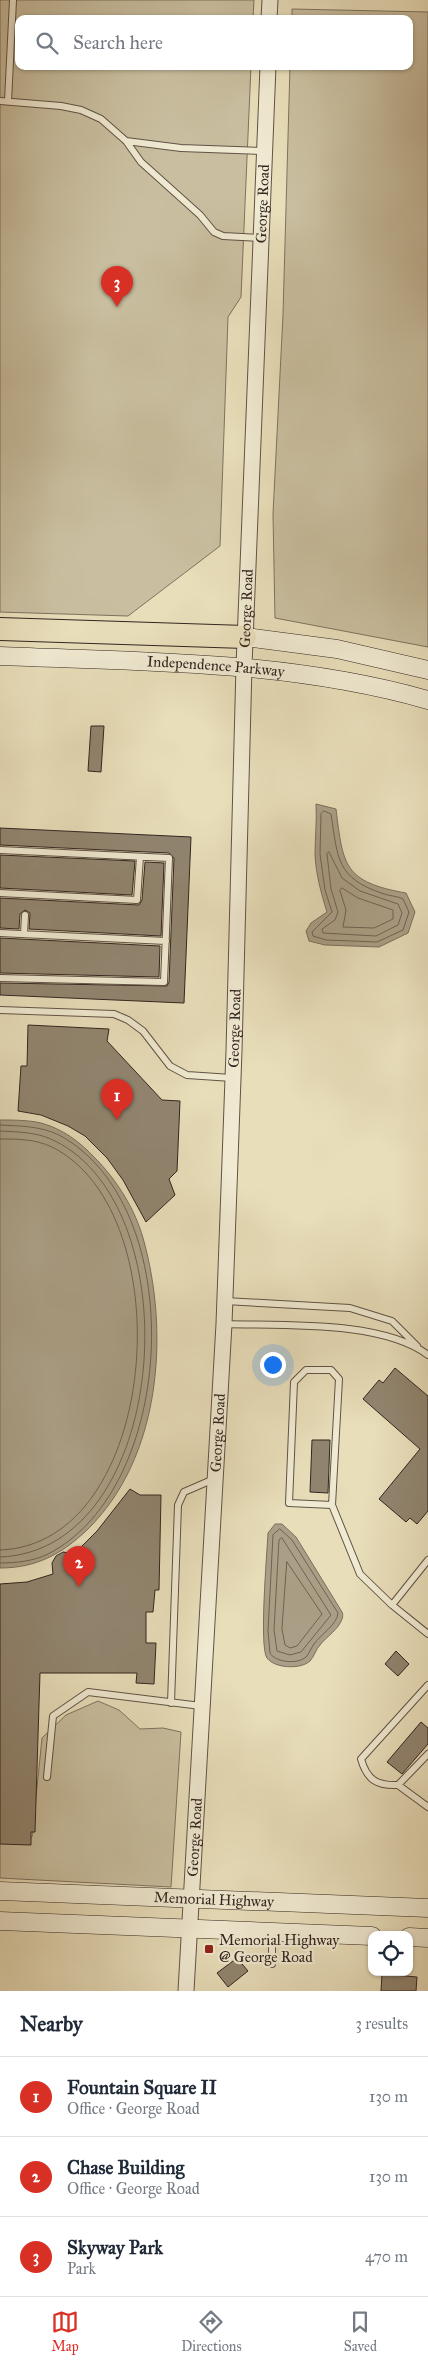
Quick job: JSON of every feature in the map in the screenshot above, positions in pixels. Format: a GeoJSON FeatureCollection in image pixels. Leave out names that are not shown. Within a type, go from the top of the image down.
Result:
{"type":"FeatureCollection","features":[{"type":"Feature","properties":{"kind":"highway"},"geometry":{"type":"LineString","coordinates":[[0,629],[245,637]]}},
{"type":"Feature","properties":{"kind":"main road","name":"Independence Parkway"},"geometry":{"type":"LineString","coordinates":[[245,637],[337,649],[428,670]]}},
{"type":"Feature","properties":{"kind":"main road","name":"Independence Parkway"},"geometry":{"type":"LineString","coordinates":[[0,656],[244,666],[324,676],[428,700]]}},
{"type":"Feature","properties":{"kind":"main road","name":"Memorial Highway"},"geometry":{"type":"LineString","coordinates":[[0,1891],[428,1908]]}},
{"type":"Feature","properties":{"kind":"main road","name":"Memorial Highway"},"geometry":{"type":"LineString","coordinates":[[0,1921],[368,1936]]}},
{"type":"Feature","properties":{"kind":"main road"},"geometry":{"type":"LineString","coordinates":[[413,1937],[428,1938]]}},
{"type":"Feature","properties":{"kind":"street"},"geometry":{"type":"LineString","coordinates":[[270,0],[270,15]]}},
{"type":"Feature","properties":{"kind":"street","name":"George Road"},"geometry":{"type":"LineString","coordinates":[[186,1991],[225,1301],[234,1078],[245,637],[268,70]]}},
{"type":"Feature","properties":{"kind":"lane"},"geometry":{"type":"LineString","coordinates":[[8,101],[12,0]]}},
{"type":"Feature","properties":{"kind":"lane"},"geometry":{"type":"LineString","coordinates":[[0,101],[43,103],[81,110],[101,119],[126,141],[141,162],[200,215],[214,232],[224,236],[261,238]]}},
{"type":"Feature","properties":{"kind":"lane"},"geometry":{"type":"LineString","coordinates":[[126,141],[181,148],[264,151]]}},
{"type":"Feature","properties":{"kind":"lane"},"geometry":{"type":"LineString","coordinates":[[0,850],[169,858],[164,982],[0,978]]}},
{"type":"Feature","properties":{"kind":"lane"},"geometry":{"type":"LineString","coordinates":[[0,893],[137,900],[140,857]]}},
{"type":"Feature","properties":{"kind":"lane"},"geometry":{"type":"LineString","coordinates":[[24,934],[25,915]]}},
{"type":"Feature","properties":{"kind":"lane"},"geometry":{"type":"LineString","coordinates":[[0,933],[166,940]]}},
{"type":"Feature","properties":{"kind":"lane"},"geometry":{"type":"LineString","coordinates":[[0,1010],[114,1014],[128,1020],[143,1031],[170,1066],[187,1075],[234,1078]]}},
{"type":"Feature","properties":{"kind":"lane"},"geometry":{"type":"LineString","coordinates":[[225,1301],[350,1308],[392,1320],[408,1334],[417,1347]]}},
{"type":"Feature","properties":{"kind":"lane"},"geometry":{"type":"LineString","coordinates":[[224,1324],[368,1332],[417,1347],[428,1355]]}},
{"type":"Feature","properties":{"kind":"lane"},"geometry":{"type":"LineString","coordinates":[[332,1505],[289,1503],[294,1382],[306,1370],[331,1370],[339,1379],[332,1505],[360,1574],[392,1605],[425,1631],[428,1622]]}},
{"type":"Feature","properties":{"kind":"lane"},"geometry":{"type":"LineString","coordinates":[[171,1703],[178,1505],[184,1492],[215,1479]]}},
{"type":"Feature","properties":{"kind":"lane"},"geometry":{"type":"LineString","coordinates":[[392,1605],[428,1560]]}},
{"type":"Feature","properties":{"kind":"lane"},"geometry":{"type":"LineString","coordinates":[[426,1759],[398,1785],[383,1786],[368,1778],[361,1759],[428,1685]]}},
{"type":"Feature","properties":{"kind":"lane"},"geometry":{"type":"LineString","coordinates":[[47,1777],[53,1716],[88,1692],[203,1706]]}},
{"type":"Feature","properties":{"kind":"lane"},"geometry":{"type":"LineString","coordinates":[[398,1785],[428,1807]]}},
{"type":"Feature","properties":{"kind":"lane"},"geometry":{"type":"LineString","coordinates":[[272,1932],[272,1964]]}},
{"type":"Feature","properties":{"kind":"shaded area"},"geometry":{"type":"Polygon","coordinates":[[[0,0],[254,0],[253,15],[15,15],[15,70],[251,70],[241,297],[228,317],[220,546],[128,616],[0,612],[0,0]]]}},
{"type":"Feature","properties":{"kind":"shaded area"},"geometry":{"type":"Polygon","coordinates":[[[292,9],[428,12],[428,647],[275,618],[273,514],[283,315],[290,70],[413,70],[413,15],[292,15],[292,9]]]}},
{"type":"Feature","properties":{"kind":"shaded area"},"geometry":{"type":"Polygon","coordinates":[[[98,1701],[119,1710],[140,1729],[163,1728],[181,1732],[171,1887],[0,1878],[0,1837],[32,1837],[42,1738],[66,1715],[98,1701]]]}},
{"type":"Feature","properties":{"kind":"water"},"geometry":{"type":"Polygon","coordinates":[[[316,804],[336,809],[341,845],[345,858],[350,868],[358,877],[385,889],[406,893],[415,912],[408,933],[379,947],[325,945],[309,941],[306,931],[311,923],[327,912],[319,884],[315,855],[316,804]]]}},
{"type":"Feature","properties":{"kind":"water"},"geometry":{"type":"Polygon","coordinates":[[[0,1120],[36,1122],[64,1132],[77,1141],[103,1166],[117,1185],[130,1205],[143,1238],[151,1275],[156,1314],[157,1353],[153,1393],[144,1431],[131,1467],[112,1501],[78,1539],[58,1553],[37,1562],[0,1568],[0,1120]]]}},
{"type":"Feature","properties":{"kind":"water"},"geometry":{"type":"Polygon","coordinates":[[[275,1524],[282,1524],[296,1537],[343,1613],[338,1626],[319,1647],[310,1661],[294,1667],[275,1664],[267,1658],[265,1650],[265,1578],[268,1533],[275,1524]]]}},
{"type":"Feature","properties":{"kind":"building"},"geometry":{"type":"Polygon","coordinates":[[[91,726],[104,726],[101,772],[88,771],[91,726]]]}},
{"type":"Feature","properties":{"kind":"building"},"geometry":{"type":"Polygon","coordinates":[[[0,828],[191,837],[184,1003],[0,995],[0,983],[167,986],[169,982],[174,858],[169,853],[0,845],[0,828]]]}},
{"type":"Feature","properties":{"kind":"building"},"geometry":{"type":"Polygon","coordinates":[[[0,855],[135,861],[132,895],[0,888],[0,855]]]}},
{"type":"Feature","properties":{"kind":"building"},"geometry":{"type":"Polygon","coordinates":[[[145,862],[164,863],[161,936],[29,929],[30,913],[25,910],[20,914],[19,929],[0,928],[0,898],[139,905],[142,900],[145,862]]]}},
{"type":"Feature","properties":{"kind":"building"},"geometry":{"type":"Polygon","coordinates":[[[0,938],[160,946],[159,977],[0,973],[0,938]]]}},
{"type":"Feature","properties":{"kind":"building"},"geometry":{"type":"Polygon","coordinates":[[[28,1025],[109,1029],[107,1041],[162,1100],[180,1101],[177,1171],[169,1179],[175,1195],[146,1222],[123,1180],[107,1158],[85,1136],[68,1126],[41,1115],[18,1111],[21,1066],[27,1066],[28,1025]]]}},
{"type":"Feature","properties":{"kind":"building"},"geometry":{"type":"Polygon","coordinates":[[[395,1368],[428,1396],[428,1511],[417,1524],[410,1518],[406,1522],[379,1499],[420,1449],[363,1399],[379,1380],[383,1383],[395,1368]]]}},
{"type":"Feature","properties":{"kind":"building"},"geometry":{"type":"Polygon","coordinates":[[[312,1440],[330,1440],[328,1493],[310,1492],[312,1440]]]}},
{"type":"Feature","properties":{"kind":"building"},"geometry":{"type":"Polygon","coordinates":[[[130,1489],[140,1495],[161,1495],[159,1590],[155,1590],[153,1612],[146,1612],[146,1643],[156,1643],[154,1684],[136,1683],[137,1673],[40,1673],[35,1832],[31,1832],[31,1845],[0,1844],[0,1584],[27,1582],[53,1574],[52,1563],[56,1556],[63,1552],[74,1554],[97,1531],[130,1489]]]}},
{"type":"Feature","properties":{"kind":"building"},"geometry":{"type":"Polygon","coordinates":[[[396,1651],[409,1664],[398,1676],[385,1664],[396,1651]]]}},
{"type":"Feature","properties":{"kind":"building"},"geometry":{"type":"Polygon","coordinates":[[[421,1722],[428,1728],[428,1744],[402,1774],[387,1762],[421,1722]]]}},
{"type":"Feature","properties":{"kind":"building"},"geometry":{"type":"Polygon","coordinates":[[[237,1958],[248,1971],[228,1987],[217,1973],[237,1958]]]}},
{"type":"Feature","properties":{"kind":"building"},"geometry":{"type":"Polygon","coordinates":[[[382,1976],[417,1977],[416,1991],[381,1991],[382,1976]]]}},
{"type":"Feature","properties":{"kind":"place","name":"Skyway Park"},"geometry":{"type":"Point","coordinates":[117,307]}},
{"type":"Feature","properties":{"kind":"place","name":"Fountain Square II"},"geometry":{"type":"Point","coordinates":[117,1120]}},
{"type":"Feature","properties":{"kind":"place","name":"Chase Building"},"geometry":{"type":"Point","coordinates":[79,1587]}},
{"type":"Feature","properties":{"kind":"place","name":"Memorial Highway @ George Road"},"geometry":{"type":"Point","coordinates":[209,1949]}}]}
